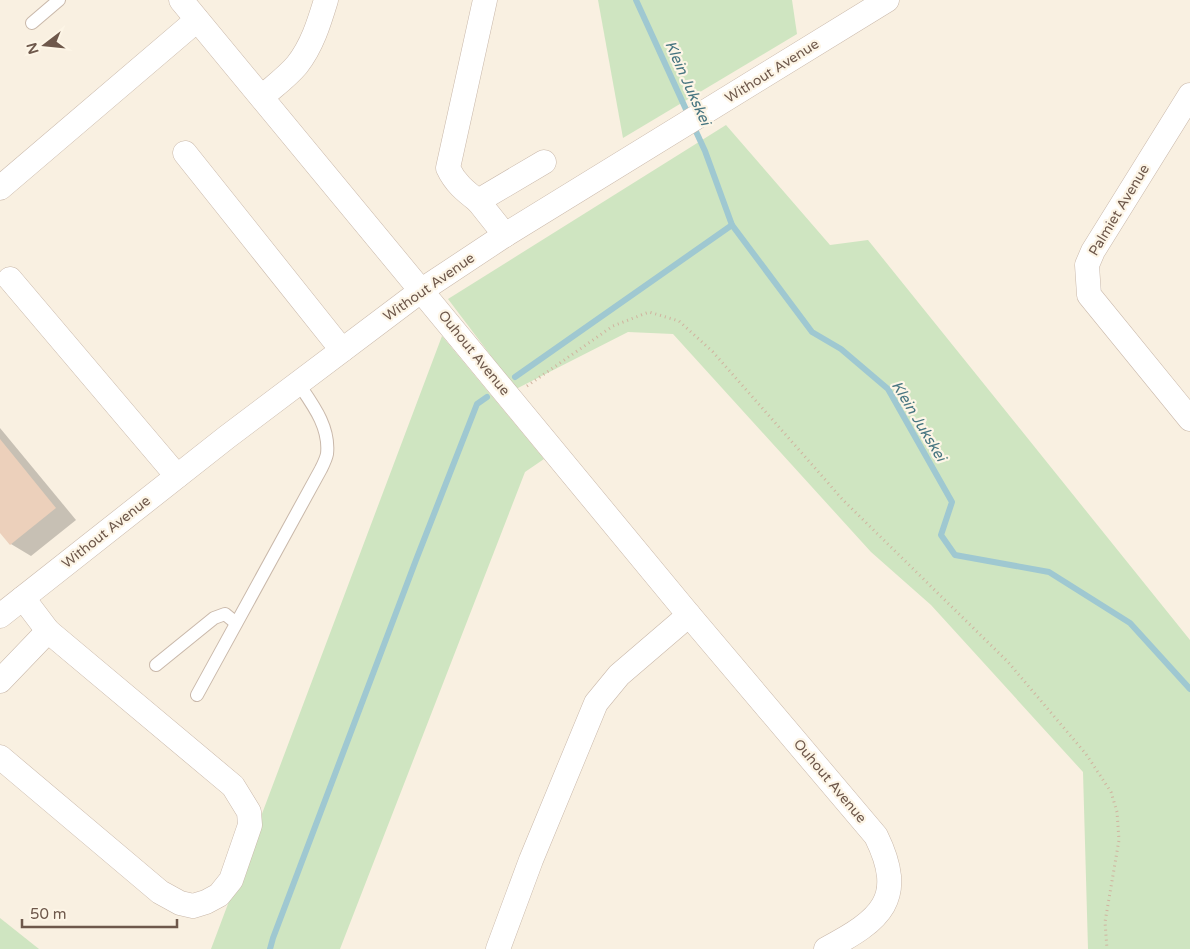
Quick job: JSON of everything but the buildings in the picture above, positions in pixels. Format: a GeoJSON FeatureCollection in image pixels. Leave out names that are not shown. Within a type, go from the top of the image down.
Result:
{"type":"FeatureCollection","features":[{"type":"Feature","properties":{"kind":"street"},"geometry":{"type":"LineString","coordinates":[[262,97],[296,66],[305,53],[316,31],[326,0]]}},
{"type":"Feature","properties":{"kind":"street"},"geometry":{"type":"LineString","coordinates":[[484,0],[448,168],[452,177],[478,201],[505,235]]}},
{"type":"Feature","properties":{"kind":"street","name":"Without Avenue"},"geometry":{"type":"LineString","coordinates":[[0,616],[177,476],[422,290],[505,235],[887,0]]}},
{"type":"Feature","properties":{"kind":"street"},"geometry":{"type":"LineString","coordinates":[[0,188],[189,6]]}},
{"type":"Feature","properties":{"kind":"street","name":"Ouhout Avenue"},"geometry":{"type":"LineString","coordinates":[[189,6],[689,615],[876,836],[886,856],[890,875],[889,894],[880,912],[868,924],[826,949]]}},
{"type":"Feature","properties":{"kind":"street","name":"Palmiet Avenue"},"geometry":{"type":"LineString","coordinates":[[1190,95],[1093,251],[1087,265],[1089,295],[1190,419]]}},
{"type":"Feature","properties":{"kind":"street"},"geometry":{"type":"LineString","coordinates":[[185,153],[342,350]]}},
{"type":"Feature","properties":{"kind":"street"},"geometry":{"type":"LineString","coordinates":[[478,201],[544,162]]}},
{"type":"Feature","properties":{"kind":"street"},"geometry":{"type":"LineString","coordinates":[[10,279],[177,476]]}},
{"type":"Feature","properties":{"kind":"street"},"geometry":{"type":"LineString","coordinates":[[0,757],[160,892],[180,903],[193,906],[206,902],[219,895],[231,880],[250,825],[249,812],[233,786],[48,630],[22,598]]}},
{"type":"Feature","properties":{"kind":"street"},"geometry":{"type":"LineString","coordinates":[[498,949],[531,860],[596,703],[619,675],[689,615]]}},
{"type":"Feature","properties":{"kind":"street"},"geometry":{"type":"LineString","coordinates":[[0,681],[48,630]]}},
{"type":"Feature","properties":{"kind":"lane"},"geometry":{"type":"LineString","coordinates":[[32,23],[59,0]]}},
{"type":"Feature","properties":{"kind":"lane"},"geometry":{"type":"LineString","coordinates":[[197,695],[327,455],[326,438],[320,416],[298,383]]}},
{"type":"Feature","properties":{"kind":"lane"},"geometry":{"type":"LineString","coordinates":[[156,665],[214,618],[225,614],[236,623]]}},
{"type":"Feature","properties":{"kind":"path"},"geometry":{"type":"LineString","coordinates":[[510,398],[613,326],[649,312],[679,321],[693,333],[713,352],[843,500],[1008,662],[1086,754],[1110,792],[1117,812],[1119,840],[1105,922],[1107,949]]}},
{"type":"Feature","properties":{"kind":"green space"},"geometry":{"type":"Polygon","coordinates":[[[598,0],[792,0],[797,34],[623,138],[598,0]]]}},
{"type":"Feature","properties":{"kind":"green space"},"geometry":{"type":"Polygon","coordinates":[[[726,125],[830,245],[868,240],[1190,640],[1190,949],[1088,949],[1083,772],[931,605],[871,552],[673,334],[628,332],[516,389],[448,299],[726,125]]]}},
{"type":"Feature","properties":{"kind":"green space"},"geometry":{"type":"Polygon","coordinates":[[[442,336],[544,459],[525,472],[340,949],[211,949],[442,336]]]}},
{"type":"Feature","properties":{"kind":"green space"},"geometry":{"type":"Polygon","coordinates":[[[0,918],[39,949],[0,949],[0,918]]]}},
{"type":"Feature","properties":{"kind":"waterway","name":"Klein Jukskei"},"geometry":{"type":"LineString","coordinates":[[636,0],[689,116]]}},
{"type":"Feature","properties":{"kind":"waterway","name":"Klein Jukskei"},"geometry":{"type":"LineString","coordinates":[[693,125],[705,151],[732,225],[812,332],[841,349],[888,389],[952,502],[941,535],[955,555],[1049,572],[1130,623],[1190,689]]}},
{"type":"Feature","properties":{"kind":"waterway"},"geometry":{"type":"LineString","coordinates":[[515,377],[732,225]]}},
{"type":"Feature","properties":{"kind":"waterway"},"geometry":{"type":"LineString","coordinates":[[270,949],[416,560],[477,404],[487,397]]}}]}
